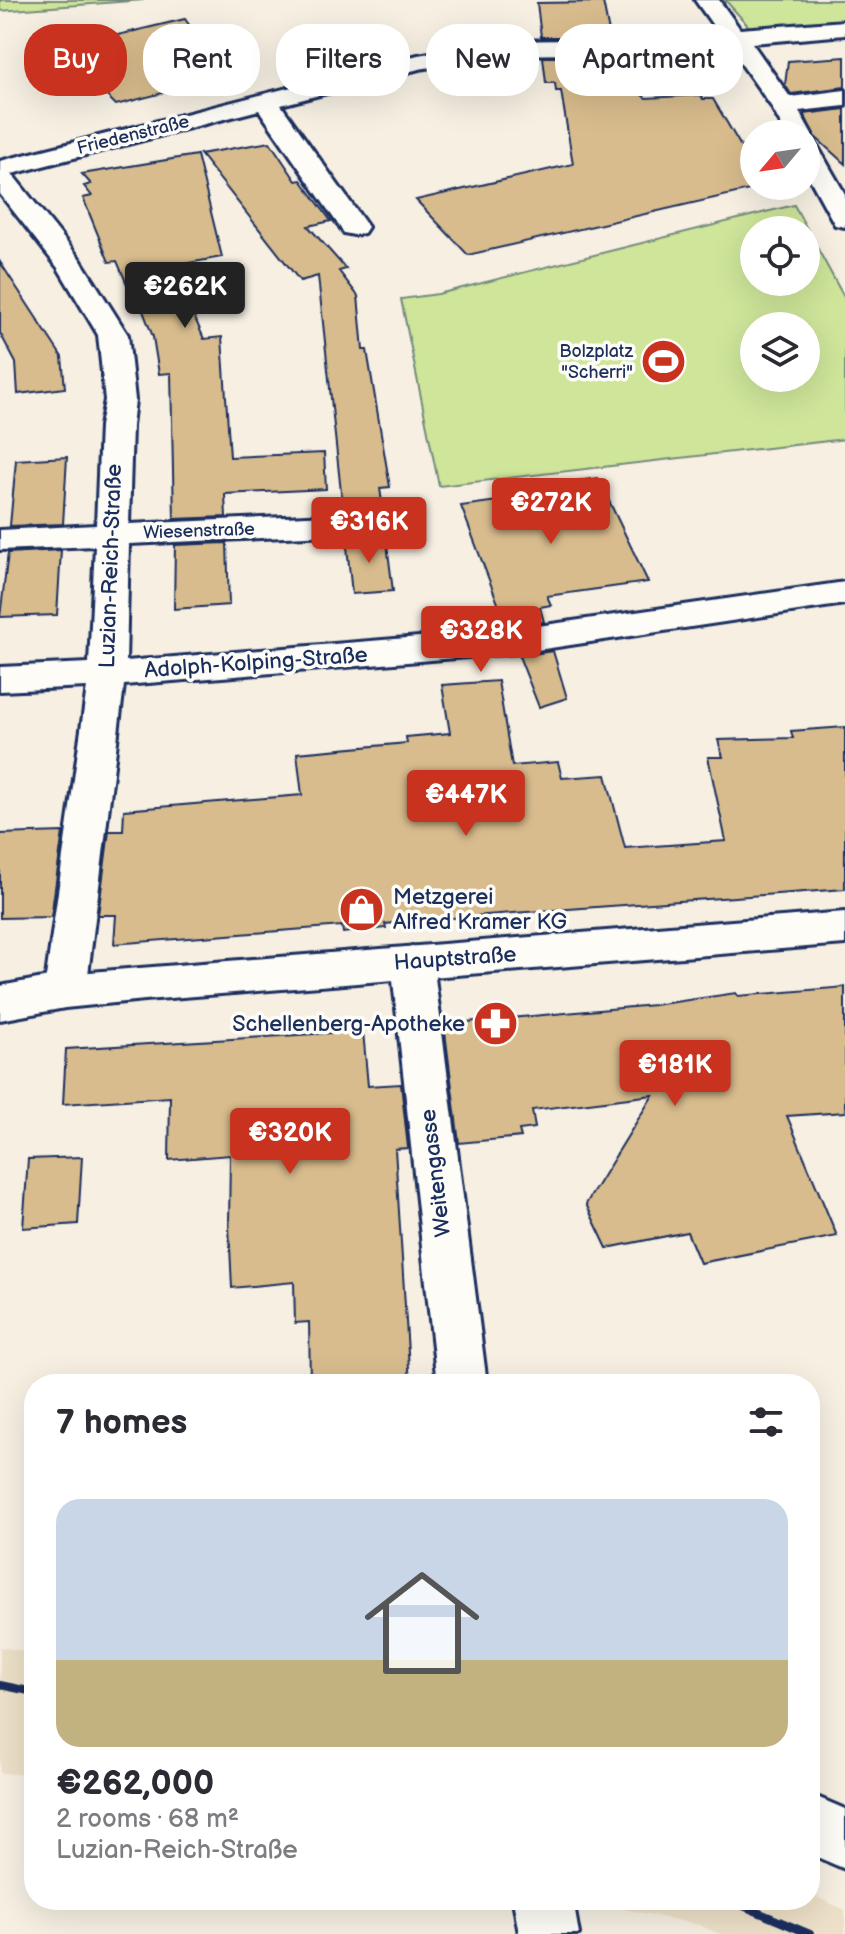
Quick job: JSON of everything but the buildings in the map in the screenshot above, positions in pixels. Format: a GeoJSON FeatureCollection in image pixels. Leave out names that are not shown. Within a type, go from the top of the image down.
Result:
{"type":"FeatureCollection","features":[{"type":"Feature","properties":{"kind":"main road","name":"Hauptstraße"},"geometry":{"type":"LineString","coordinates":[[0,1003],[65,991],[845,928]]}},
{"type":"Feature","properties":{"kind":"street"},"geometry":{"type":"LineString","coordinates":[[707,0],[726,24]]}},
{"type":"Feature","properties":{"kind":"street","name":"Friedenstraße"},"geometry":{"type":"LineString","coordinates":[[743,41],[845,28]]}},
{"type":"Feature","properties":{"kind":"street","name":"Friedenstraße"},"geometry":{"type":"LineString","coordinates":[[0,169],[418,62],[502,48],[555,46]]}},
{"type":"Feature","properties":{"kind":"street"},"geometry":{"type":"LineString","coordinates":[[743,47],[791,120]]}},
{"type":"Feature","properties":{"kind":"street"},"geometry":{"type":"LineString","coordinates":[[783,105],[845,98]]}},
{"type":"Feature","properties":{"kind":"street"},"geometry":{"type":"LineString","coordinates":[[266,102],[354,227]]}},
{"type":"Feature","properties":{"kind":"street"},"geometry":{"type":"LineString","coordinates":[[820,173],[845,219]]}},
{"type":"Feature","properties":{"kind":"street","name":"Luzian-Reich-Straße"},"geometry":{"type":"LineString","coordinates":[[0,176],[70,265],[113,335],[120,400],[116,426],[107,674],[65,991]]}},
{"type":"Feature","properties":{"kind":"street","name":"Wiesenstraße"},"geometry":{"type":"LineString","coordinates":[[0,540],[398,522]]}},
{"type":"Feature","properties":{"kind":"street","name":"Adolph-Kolping-Straße"},"geometry":{"type":"LineString","coordinates":[[0,679],[107,674],[517,641],[845,593]]}},
{"type":"Feature","properties":{"kind":"street","name":"Weitengasse"},"geometry":{"type":"LineString","coordinates":[[412,962],[461,1374]]}},
{"type":"Feature","properties":{"kind":"street"},"geometry":{"type":"LineString","coordinates":[[820,1828],[845,1840]]}},
{"type":"Feature","properties":{"kind":"street"},"geometry":{"type":"LineString","coordinates":[[545,1910],[549,1934]]}},
{"type":"Feature","properties":{"kind":"shaded area"},"geometry":{"type":"Polygon","coordinates":[[[0,1647],[24,1651],[24,1774],[0,1773],[0,1647]]]}},
{"type":"Feature","properties":{"kind":"shaded area"},"geometry":{"type":"Polygon","coordinates":[[[820,1899],[845,1910],[845,1934],[720,1934],[699,1925],[629,1910],[820,1910],[820,1899]]]}},
{"type":"Feature","properties":{"kind":"green space"},"geometry":{"type":"Polygon","coordinates":[[[0,0],[144,0],[0,11],[0,0]]]}},
{"type":"Feature","properties":{"kind":"green space"},"geometry":{"type":"Polygon","coordinates":[[[696,0],[845,0],[845,22],[750,28],[727,2],[696,0]]]}},
{"type":"Feature","properties":{"kind":"green space"},"geometry":{"type":"Polygon","coordinates":[[[794,205],[800,216],[750,216],[794,205]]]}},
{"type":"Feature","properties":{"kind":"green space"},"geometry":{"type":"Polygon","coordinates":[[[740,218],[740,296],[820,296],[820,253],[845,299],[845,439],[439,486],[401,299],[438,294],[740,218]]]}},
{"type":"Feature","properties":{"kind":"railway"},"geometry":{"type":"LineString","coordinates":[[0,1685],[24,1690]]}},
{"type":"Feature","properties":{"kind":"railway"},"geometry":{"type":"LineString","coordinates":[[753,1910],[810,1934]]}},
{"type":"Feature","properties":{"kind":"place","name":"Bolzplatz \"Scherri\""},"geometry":{"type":"Point","coordinates":[664,361]}},
{"type":"Feature","properties":{"kind":"place","name":"Metzgerei Alfred Kramer KG"},"geometry":{"type":"Point","coordinates":[362,910]}},
{"type":"Feature","properties":{"kind":"place","name":"Schellenberg-Apotheke"},"geometry":{"type":"Point","coordinates":[496,1024]}}]}
